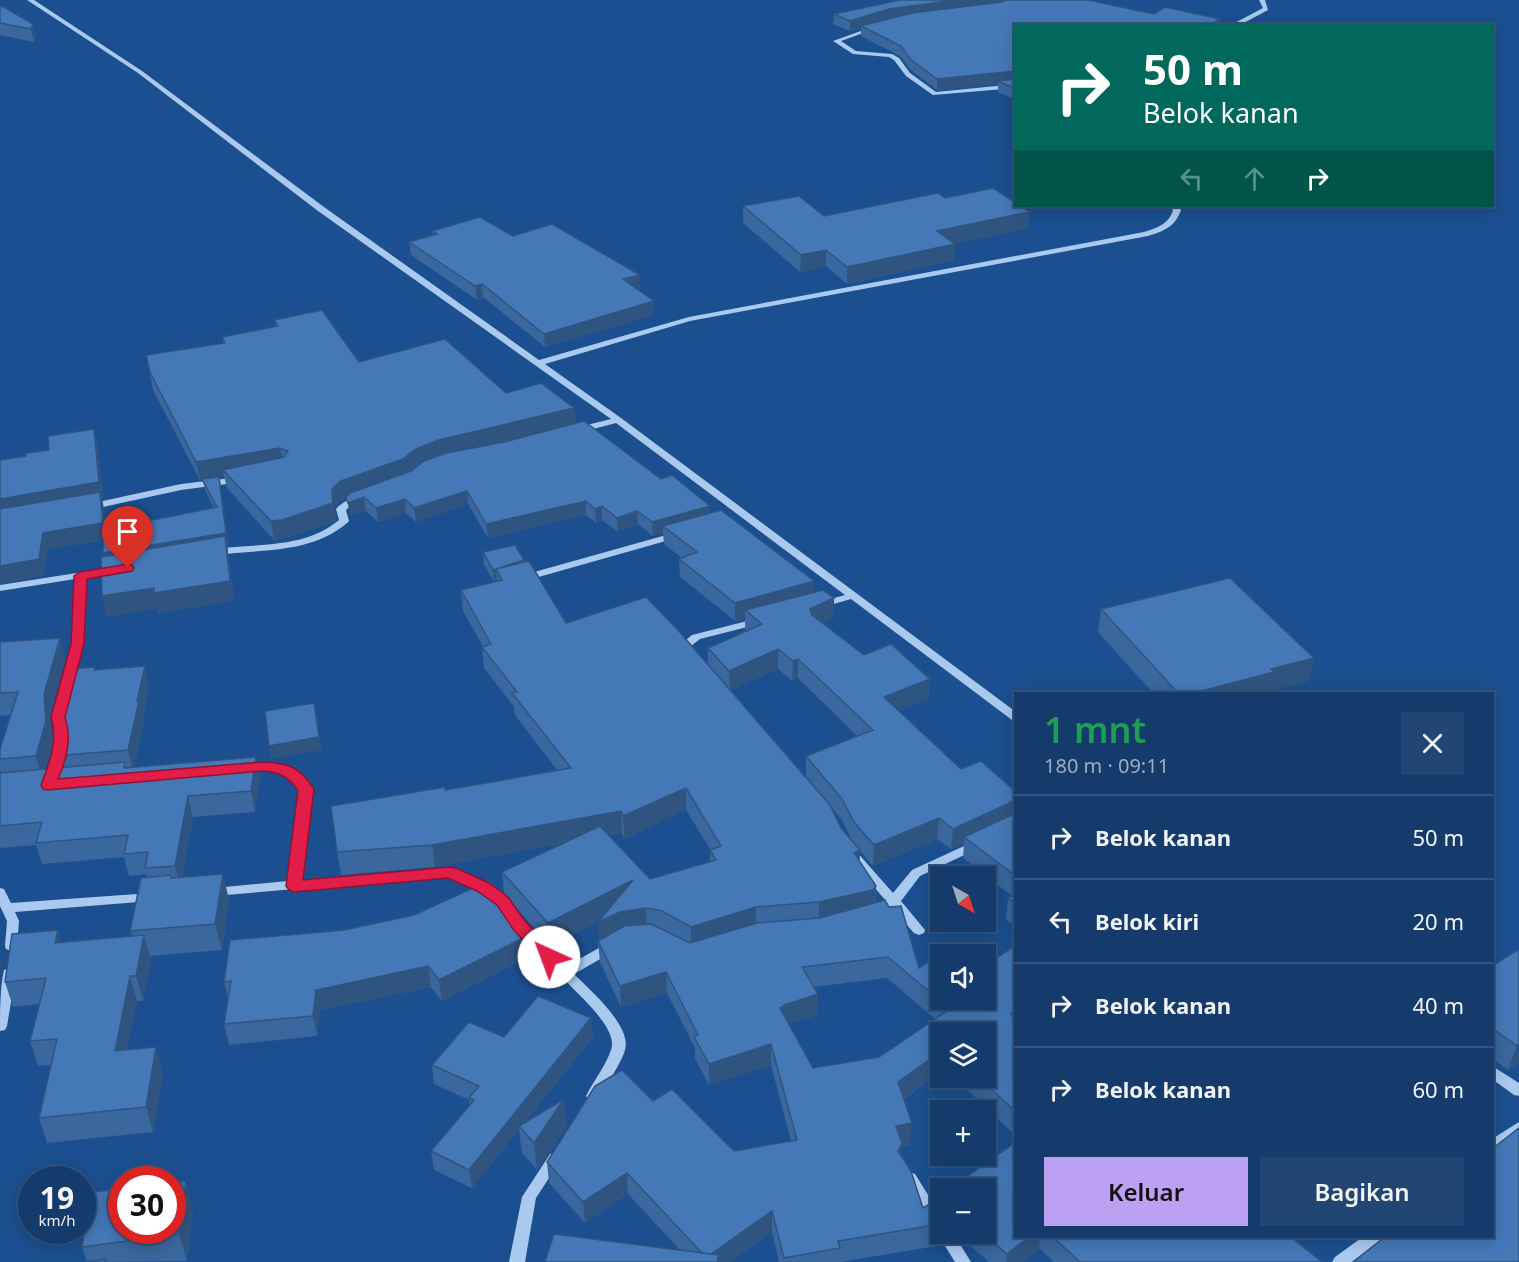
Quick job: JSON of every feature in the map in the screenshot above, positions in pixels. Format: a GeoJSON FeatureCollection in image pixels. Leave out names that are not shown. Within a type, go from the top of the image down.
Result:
{"type":"FeatureCollection","features":[{"type":"Feature","properties":{"kind":"street"},"geometry":{"type":"LineString","coordinates":[[30,0],[140,72],[321,209],[618,420],[743,516],[1014,717]]}},
{"type":"Feature","properties":{"kind":"street"},"geometry":{"type":"LineString","coordinates":[[1236,24],[1266,9],[1262,0]]}},
{"type":"Feature","properties":{"kind":"street"},"geometry":{"type":"LineString","coordinates":[[886,25],[836,41],[855,53],[890,55],[935,94],[1014,86]]}},
{"type":"Feature","properties":{"kind":"street"},"geometry":{"type":"LineString","coordinates":[[539,363],[689,319],[1145,234],[1161,229],[1174,219],[1177,210],[1175,207]]}},
{"type":"Feature","properties":{"kind":"street"},"geometry":{"type":"LineString","coordinates":[[572,432],[618,420]]}},
{"type":"Feature","properties":{"kind":"street"},"geometry":{"type":"LineString","coordinates":[[80,509],[181,487],[219,484],[252,477]]}},
{"type":"Feature","properties":{"kind":"street"},"geometry":{"type":"LineString","coordinates":[[210,553],[276,546],[322,536],[339,527],[344,521],[341,509],[348,503],[368,495]]}},
{"type":"Feature","properties":{"kind":"street"},"geometry":{"type":"LineString","coordinates":[[732,519],[743,516]]}},
{"type":"Feature","properties":{"kind":"street"},"geometry":{"type":"LineString","coordinates":[[511,582],[688,531]]}},
{"type":"Feature","properties":{"kind":"street"},"geometry":{"type":"LineString","coordinates":[[0,588],[128,568]]}},
{"type":"Feature","properties":{"kind":"street"},"geometry":{"type":"LineString","coordinates":[[60,756],[61,727],[58,717],[77,644],[80,576]]}},
{"type":"Feature","properties":{"kind":"street"},"geometry":{"type":"LineString","coordinates":[[807,608],[852,596]]}},
{"type":"Feature","properties":{"kind":"street"},"geometry":{"type":"LineString","coordinates":[[692,659],[685,651],[685,645],[696,637],[774,617]]}},
{"type":"Feature","properties":{"kind":"street"},"geometry":{"type":"LineString","coordinates":[[238,768],[280,767],[293,773],[306,789],[294,886]]}},
{"type":"Feature","properties":{"kind":"street"},"geometry":{"type":"LineString","coordinates":[[865,920],[877,917],[894,901],[916,873],[984,841]]}},
{"type":"Feature","properties":{"kind":"street"},"geometry":{"type":"LineString","coordinates":[[846,846],[919,930]]}},
{"type":"Feature","properties":{"kind":"street"},"geometry":{"type":"LineString","coordinates":[[199,893],[450,872],[483,887],[502,901]]}},
{"type":"Feature","properties":{"kind":"street"},"geometry":{"type":"LineString","coordinates":[[0,892],[13,921],[11,956],[0,1026]]}},
{"type":"Feature","properties":{"kind":"street"},"geometry":{"type":"LineString","coordinates":[[7,908],[163,896]]}},
{"type":"Feature","properties":{"kind":"street"},"geometry":{"type":"LineString","coordinates":[[518,924],[608,1017],[618,1036],[619,1049],[586,1109]]}},
{"type":"Feature","properties":{"kind":"street"},"geometry":{"type":"LineString","coordinates":[[564,974],[622,940]]}},
{"type":"Feature","properties":{"kind":"street"},"geometry":{"type":"LineString","coordinates":[[1494,1072],[1519,1091]]}},
{"type":"Feature","properties":{"kind":"street"},"geometry":{"type":"LineString","coordinates":[[1494,1147],[1519,1128]]}},
{"type":"Feature","properties":{"kind":"street"},"geometry":{"type":"LineString","coordinates":[[517,1262],[529,1197],[562,1148]]}},
{"type":"Feature","properties":{"kind":"street"},"geometry":{"type":"LineString","coordinates":[[906,1171],[930,1210]]}},
{"type":"Feature","properties":{"kind":"street"},"geometry":{"type":"LineString","coordinates":[[1340,1262],[1372,1238]]}},
{"type":"Feature","properties":{"kind":"street"},"geometry":{"type":"LineString","coordinates":[[952,1244],[963,1262]]}},
{"type":"Feature","properties":{"kind":"building"},"geometry":{"type":"Polygon","coordinates":[[[900,0],[957,0],[889,9],[850,21],[834,14],[900,0]]]}},
{"type":"Feature","properties":{"kind":"building"},"geometry":{"type":"Polygon","coordinates":[[[1006,0],[1088,0],[1154,14],[1165,7],[1220,19],[1211,24],[1014,24],[1014,71],[937,79],[911,60],[901,46],[861,26],[912,13],[1006,0]]]}},
{"type":"Feature","properties":{"kind":"building"},"geometry":{"type":"Polygon","coordinates":[[[0,5],[33,24],[31,29],[0,23],[0,5]]]}},
{"type":"Feature","properties":{"kind":"building"},"geometry":{"type":"Polygon","coordinates":[[[1014,79],[1014,88],[998,81],[1014,79]]]}},
{"type":"Feature","properties":{"kind":"building"},"geometry":{"type":"Polygon","coordinates":[[[993,188],[1014,202],[1014,207],[1022,207],[1029,212],[937,231],[955,244],[847,267],[826,250],[801,255],[743,206],[799,196],[824,216],[938,193],[945,198],[993,188]]]}},
{"type":"Feature","properties":{"kind":"building"},"geometry":{"type":"Polygon","coordinates":[[[480,217],[513,236],[552,224],[640,275],[623,279],[654,301],[544,334],[482,284],[475,286],[409,242],[437,234],[432,231],[480,217]]]}},
{"type":"Feature","properties":{"kind":"building"},"geometry":{"type":"Polygon","coordinates":[[[322,310],[359,362],[445,339],[506,393],[541,383],[574,408],[439,440],[416,449],[403,459],[341,481],[332,489],[333,503],[282,520],[271,521],[223,470],[284,457],[288,451],[280,448],[196,462],[150,372],[146,355],[225,343],[222,337],[278,326],[274,320],[322,310]]]}},
{"type":"Feature","properties":{"kind":"building"},"geometry":{"type":"Polygon","coordinates":[[[584,421],[661,479],[672,475],[710,506],[652,522],[637,511],[617,518],[602,506],[595,509],[586,501],[486,524],[467,491],[414,508],[405,499],[376,508],[364,497],[348,503],[346,497],[350,493],[411,471],[424,461],[446,453],[504,442],[584,421]]]}},
{"type":"Feature","properties":{"kind":"building"},"geometry":{"type":"Polygon","coordinates":[[[94,429],[99,482],[0,499],[0,460],[49,450],[48,436],[94,429]]]}},
{"type":"Feature","properties":{"kind":"building"},"geometry":{"type":"Polygon","coordinates":[[[219,477],[226,533],[103,553],[103,530],[217,507],[202,479],[219,477]]]}},
{"type":"Feature","properties":{"kind":"building"},"geometry":{"type":"Polygon","coordinates":[[[100,492],[103,523],[43,533],[39,559],[0,566],[0,509],[100,492]]]}},
{"type":"Feature","properties":{"kind":"building"},"geometry":{"type":"Polygon","coordinates":[[[721,510],[814,581],[735,603],[679,559],[697,552],[663,526],[721,510]]]}},
{"type":"Feature","properties":{"kind":"building"},"geometry":{"type":"Polygon","coordinates":[[[225,536],[230,581],[154,593],[154,588],[102,596],[101,557],[225,536]]]}},
{"type":"Feature","properties":{"kind":"building"},"geometry":{"type":"Polygon","coordinates":[[[515,545],[524,560],[493,570],[483,552],[515,545]]]}},
{"type":"Feature","properties":{"kind":"building"},"geometry":{"type":"Polygon","coordinates":[[[529,561],[566,623],[646,597],[677,629],[830,805],[841,828],[860,850],[854,853],[876,886],[873,890],[819,902],[756,907],[691,927],[662,911],[646,908],[620,912],[598,922],[633,880],[548,923],[502,872],[600,826],[650,879],[716,860],[710,850],[721,846],[686,788],[623,816],[621,811],[432,845],[337,852],[331,806],[445,787],[445,790],[571,768],[512,693],[517,692],[482,647],[491,644],[461,590],[502,580],[496,569],[529,561]]]}},
{"type":"Feature","properties":{"kind":"building"},"geometry":{"type":"Polygon","coordinates":[[[1230,578],[1314,658],[1271,669],[1274,672],[1198,692],[1177,692],[1101,609],[1230,578]]]}},
{"type":"Feature","properties":{"kind":"building"},"geometry":{"type":"Polygon","coordinates":[[[823,590],[834,598],[810,609],[812,615],[864,655],[891,644],[930,679],[884,697],[961,769],[981,761],[1014,790],[1014,801],[953,829],[939,818],[874,845],[854,822],[842,799],[806,756],[873,730],[798,659],[793,661],[778,649],[729,671],[708,648],[762,624],[745,610],[823,590]]]}},
{"type":"Feature","properties":{"kind":"building"},"geometry":{"type":"Polygon","coordinates":[[[60,638],[44,694],[46,721],[36,756],[0,759],[0,749],[18,692],[0,693],[0,642],[60,638]]]}},
{"type":"Feature","properties":{"kind":"building"},"geometry":{"type":"Polygon","coordinates":[[[145,666],[128,750],[53,756],[63,723],[61,697],[68,669],[95,667],[94,670],[145,666]]]}},
{"type":"Feature","properties":{"kind":"building"},"geometry":{"type":"Polygon","coordinates":[[[314,703],[319,737],[269,746],[265,711],[314,703]]]}},
{"type":"Feature","properties":{"kind":"building"},"geometry":{"type":"Polygon","coordinates":[[[256,757],[251,791],[188,796],[175,866],[145,868],[148,852],[124,854],[128,835],[36,843],[42,822],[0,826],[0,773],[125,762],[124,768],[256,757]]]}},
{"type":"Feature","properties":{"kind":"building"},"geometry":{"type":"Polygon","coordinates":[[[1014,814],[1014,874],[964,837],[1014,814]]]}},
{"type":"Feature","properties":{"kind":"building"},"geometry":{"type":"Polygon","coordinates":[[[223,874],[215,924],[130,931],[141,878],[223,874]]]}},
{"type":"Feature","properties":{"kind":"building"},"geometry":{"type":"Polygon","coordinates":[[[488,881],[494,885],[509,908],[533,933],[439,980],[428,966],[316,990],[313,1016],[224,1024],[231,981],[224,982],[230,940],[344,930],[414,915],[488,881]]]}},
{"type":"Feature","properties":{"kind":"building"},"geometry":{"type":"Polygon","coordinates":[[[1014,894],[1014,902],[1008,898],[1014,894]]]}},
{"type":"Feature","properties":{"kind":"building"},"geometry":{"type":"Polygon","coordinates":[[[885,900],[889,907],[901,906],[919,968],[930,961],[930,992],[888,957],[802,967],[818,994],[780,1008],[813,1068],[879,1057],[930,1023],[930,1059],[898,1082],[912,1123],[896,1126],[902,1143],[898,1151],[911,1171],[923,1208],[930,1204],[930,1226],[838,1241],[840,1248],[784,1258],[772,1211],[711,1254],[702,1253],[627,1173],[583,1202],[547,1162],[595,1086],[622,1070],[653,1101],[672,1089],[734,1151],[797,1140],[771,1044],[709,1064],[694,1037],[698,1035],[666,972],[620,986],[598,941],[624,926],[651,924],[690,943],[757,923],[820,918],[885,900]]]}},
{"type":"Feature","properties":{"kind":"building"},"geometry":{"type":"Polygon","coordinates":[[[58,930],[55,943],[144,935],[136,976],[130,976],[115,1051],[156,1047],[146,1107],[39,1118],[57,1039],[30,1041],[46,978],[5,982],[12,934],[58,930]]]}},
{"type":"Feature","properties":{"kind":"building"},"geometry":{"type":"Polygon","coordinates":[[[1014,946],[1014,1013],[1011,1014],[1014,1016],[1014,1110],[990,1088],[996,1088],[996,1022],[931,1022],[949,1010],[996,1010],[996,958],[1014,946]]]}},
{"type":"Feature","properties":{"kind":"building"},"geometry":{"type":"Polygon","coordinates":[[[1519,949],[1519,1044],[1517,1046],[1494,1029],[1494,965],[1519,949]]]}},
{"type":"Feature","properties":{"kind":"building"},"geometry":{"type":"Polygon","coordinates":[[[538,996],[591,1018],[469,1170],[431,1151],[474,1100],[469,1098],[479,1086],[432,1065],[469,1022],[504,1037],[538,996]]]}},
{"type":"Feature","properties":{"kind":"building"},"geometry":{"type":"Polygon","coordinates":[[[564,1099],[534,1143],[519,1126],[564,1099]]]}},
{"type":"Feature","properties":{"kind":"building"},"geometry":{"type":"Polygon","coordinates":[[[1519,1128],[1519,1262],[1353,1262],[1383,1238],[1494,1238],[1494,1147],[1519,1128]]]}},
{"type":"Feature","properties":{"kind":"building"},"geometry":{"type":"Polygon","coordinates":[[[1014,1143],[1014,1238],[1027,1238],[1007,1254],[996,1244],[996,1178],[965,1178],[982,1166],[996,1166],[996,1156],[1014,1143]]]}},
{"type":"Feature","properties":{"kind":"building"},"geometry":{"type":"Polygon","coordinates":[[[108,1190],[108,1244],[82,1247],[82,1244],[96,1244],[96,1192],[108,1190]]]}},
{"type":"Feature","properties":{"kind":"building"},"geometry":{"type":"Polygon","coordinates":[[[554,1234],[718,1255],[717,1262],[545,1262],[554,1234]]]}},
{"type":"Feature","properties":{"kind":"building"},"geometry":{"type":"Polygon","coordinates":[[[1054,1238],[1292,1238],[1322,1262],[1080,1262],[1054,1238]]]}},
{"type":"Feature","properties":{"kind":"building"},"geometry":{"type":"Polygon","coordinates":[[[106,1259],[105,1262],[85,1262],[106,1259]]]}},
{"type":"Feature","properties":{"kind":"route"},"geometry":{"type":"LineString","coordinates":[[128,568],[80,576],[77,644],[58,717],[61,727],[60,756],[48,785],[262,766],[280,767],[293,773],[306,789],[294,886],[450,872],[483,887],[502,901],[518,924],[549,957]]}}]}
